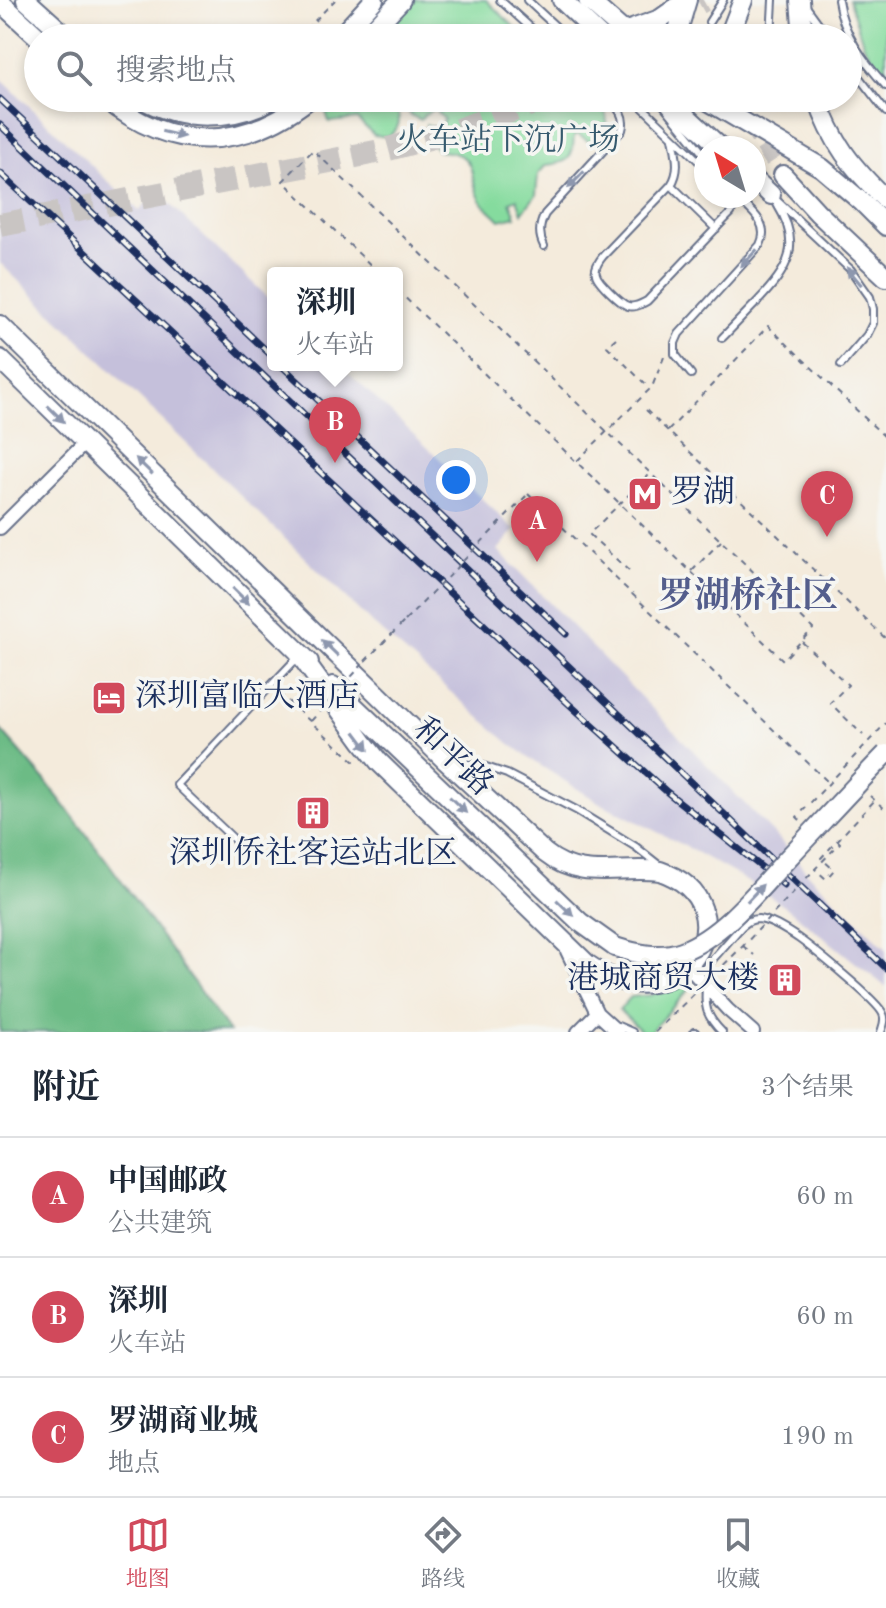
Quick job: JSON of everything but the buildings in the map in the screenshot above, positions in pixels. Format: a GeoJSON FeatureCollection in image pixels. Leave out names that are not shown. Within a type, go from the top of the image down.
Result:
{"type":"FeatureCollection","features":[{"type":"Feature","properties":{"kind":"main road"},"geometry":{"type":"LineString","coordinates":[[26,0],[53,24]]}},
{"type":"Feature","properties":{"kind":"main road"},"geometry":{"type":"LineString","coordinates":[[352,24],[374,0]]}},
{"type":"Feature","properties":{"kind":"main road"},"geometry":{"type":"LineString","coordinates":[[378,24],[401,0]]}},
{"type":"Feature","properties":{"kind":"main road"},"geometry":{"type":"LineString","coordinates":[[562,0],[587,24]]}},
{"type":"Feature","properties":{"kind":"main road"},"geometry":{"type":"LineString","coordinates":[[588,0],[615,24]]}},
{"type":"Feature","properties":{"kind":"main road"},"geometry":{"type":"LineString","coordinates":[[650,24],[687,0]]}},
{"type":"Feature","properties":{"kind":"main road"},"geometry":{"type":"LineString","coordinates":[[680,24],[687,0]]}},
{"type":"Feature","properties":{"kind":"main road"},"geometry":{"type":"LineString","coordinates":[[800,0],[802,24]]}},
{"type":"Feature","properties":{"kind":"main road"},"geometry":{"type":"LineString","coordinates":[[0,2],[24,24]]}},
{"type":"Feature","properties":{"kind":"main road"},"geometry":{"type":"LineString","coordinates":[[123,112],[162,132],[213,138],[243,135],[290,112]]}},
{"type":"Feature","properties":{"kind":"main road"},"geometry":{"type":"LineString","coordinates":[[176,112],[223,116],[240,112]]}},
{"type":"Feature","properties":{"kind":"main road"},"geometry":{"type":"LineString","coordinates":[[682,112],[708,136]]}},
{"type":"Feature","properties":{"kind":"main road"},"geometry":{"type":"LineString","coordinates":[[727,112],[886,210]]}},
{"type":"Feature","properties":{"kind":"main road"},"geometry":{"type":"LineString","coordinates":[[823,112],[841,152],[886,200]]}},
{"type":"Feature","properties":{"kind":"main road"},"geometry":{"type":"LineString","coordinates":[[822,168],[886,226]]}},
{"type":"Feature","properties":{"kind":"main road"},"geometry":{"type":"LineString","coordinates":[[783,175],[886,277]]}},
{"type":"Feature","properties":{"kind":"main road"},"geometry":{"type":"LineString","coordinates":[[766,190],[771,195]]}},
{"type":"Feature","properties":{"kind":"main road","name":"和平路"},"geometry":{"type":"LineString","coordinates":[[0,325],[446,761],[545,853],[563,865],[581,870],[660,871],[682,882]]}},
{"type":"Feature","properties":{"kind":"main road","name":"和平路"},"geometry":{"type":"LineString","coordinates":[[0,359],[300,655],[580,922],[615,947],[647,955],[679,953],[709,936],[739,910],[886,754]]}},
{"type":"Feature","properties":{"kind":"main road"},"geometry":{"type":"LineString","coordinates":[[300,655],[379,762],[562,941],[603,975],[640,986],[667,983],[678,976],[697,976],[705,926],[699,903],[682,882]]}},
{"type":"Feature","properties":{"kind":"street"},"geometry":{"type":"LineString","coordinates":[[0,528],[85,443]]}},
{"type":"Feature","properties":{"kind":"street"},"geometry":{"type":"LineString","coordinates":[[562,941],[602,1017],[618,1032]]}},
{"type":"Feature","properties":{"kind":"street"},"geometry":{"type":"LineString","coordinates":[[697,976],[753,1032]]}},
{"type":"Feature","properties":{"kind":"street"},"geometry":{"type":"LineString","coordinates":[[578,1032],[602,1017]]}},
{"type":"Feature","properties":{"kind":"lane"},"geometry":{"type":"LineString","coordinates":[[386,24],[409,0]]}},
{"type":"Feature","properties":{"kind":"lane"},"geometry":{"type":"LineString","coordinates":[[500,0],[527,24]]}},
{"type":"Feature","properties":{"kind":"lane"},"geometry":{"type":"LineString","coordinates":[[527,0],[553,24]]}},
{"type":"Feature","properties":{"kind":"lane"},"geometry":{"type":"LineString","coordinates":[[709,22],[723,0]]}},
{"type":"Feature","properties":{"kind":"lane"},"geometry":{"type":"LineString","coordinates":[[772,24],[773,0]]}},
{"type":"Feature","properties":{"kind":"lane"},"geometry":{"type":"LineString","coordinates":[[800,0],[818,24]]}},
{"type":"Feature","properties":{"kind":"lane"},"geometry":{"type":"LineString","coordinates":[[838,0],[843,24]]}},
{"type":"Feature","properties":{"kind":"lane"},"geometry":{"type":"LineString","coordinates":[[862,56],[886,86]]}},
{"type":"Feature","properties":{"kind":"lane"},"geometry":{"type":"LineString","coordinates":[[862,81],[886,112]]}},
{"type":"Feature","properties":{"kind":"lane"},"geometry":{"type":"LineString","coordinates":[[544,246],[540,234],[541,221],[622,130],[624,122],[620,112]]}},
{"type":"Feature","properties":{"kind":"lane"},"geometry":{"type":"LineString","coordinates":[[647,112],[694,157]]}},
{"type":"Feature","properties":{"kind":"lane"},"geometry":{"type":"LineString","coordinates":[[669,112],[694,142]]}},
{"type":"Feature","properties":{"kind":"lane"},"geometry":{"type":"LineString","coordinates":[[673,138],[678,169],[676,178],[599,262],[595,274],[620,301],[632,307],[647,301],[731,213],[735,196],[760,220],[763,239],[755,252],[679,334],[675,354],[691,374]]}},
{"type":"Feature","properties":{"kind":"lane"},"geometry":{"type":"LineString","coordinates":[[671,185],[716,229]]}},
{"type":"Feature","properties":{"kind":"lane"},"geometry":{"type":"LineString","coordinates":[[722,338],[774,283],[788,262],[791,244],[789,229],[771,195]]}},
{"type":"Feature","properties":{"kind":"lane"},"geometry":{"type":"LineString","coordinates":[[771,195],[851,270],[870,297],[873,323],[867,335],[841,365]]}},
{"type":"Feature","properties":{"kind":"lane"},"geometry":{"type":"LineString","coordinates":[[243,848],[177,785],[300,655]]}},
{"type":"Feature","properties":{"kind":"lane"},"geometry":{"type":"LineString","coordinates":[[446,761],[483,766],[507,774],[576,810],[636,847],[682,882]]}},
{"type":"Feature","properties":{"kind":"lane"},"geometry":{"type":"LineString","coordinates":[[722,1032],[704,1006],[697,976],[741,927],[749,920],[760,919],[799,939],[866,994],[883,1014],[885,1022],[881,1032]]}},
{"type":"Feature","properties":{"kind":"lane"},"geometry":{"type":"LineString","coordinates":[[602,1017],[632,1032]]}},
{"type":"Feature","properties":{"kind":"path"},"geometry":{"type":"LineString","coordinates":[[312,24],[335,0]]}},
{"type":"Feature","properties":{"kind":"path"},"geometry":{"type":"LineString","coordinates":[[373,267],[283,181],[313,150],[813,629],[783,660],[403,296]]}},
{"type":"Feature","properties":{"kind":"path"},"geometry":{"type":"LineString","coordinates":[[667,431],[768,326],[886,438]]}},
{"type":"Feature","properties":{"kind":"path"},"geometry":{"type":"LineString","coordinates":[[576,461],[651,388],[607,346],[616,338]]}},
{"type":"Feature","properties":{"kind":"path"},"geometry":{"type":"LineString","coordinates":[[646,410],[886,639]]}},
{"type":"Feature","properties":{"kind":"path"},"geometry":{"type":"LineString","coordinates":[[629,571],[589,534],[650,473]]}},
{"type":"Feature","properties":{"kind":"path"},"geometry":{"type":"LineString","coordinates":[[311,721],[528,494],[829,783]]}},
{"type":"Feature","properties":{"kind":"path"},"geometry":{"type":"LineString","coordinates":[[691,571],[721,541]]}},
{"type":"Feature","properties":{"kind":"path"},"geometry":{"type":"LineString","coordinates":[[801,641],[848,685],[830,703],[863,735]]}},
{"type":"Feature","properties":{"kind":"path"},"geometry":{"type":"LineString","coordinates":[[271,685],[354,761]]}},
{"type":"Feature","properties":{"kind":"path"},"geometry":{"type":"LineString","coordinates":[[797,817],[886,723]]}},
{"type":"Feature","properties":{"kind":"path"},"geometry":{"type":"LineString","coordinates":[[858,784],[886,810]]}},
{"type":"Feature","properties":{"kind":"path"},"geometry":{"type":"LineString","coordinates":[[815,869],[826,879],[834,870],[821,858],[875,800]]}},
{"type":"Feature","properties":{"kind":"path"},"geometry":{"type":"LineString","coordinates":[[655,1032],[743,946],[840,843],[837,840]]}},
{"type":"Feature","properties":{"kind":"path"},"geometry":{"type":"LineString","coordinates":[[743,946],[754,955]]}},
{"type":"Feature","properties":{"kind":"shaded area"},"geometry":{"type":"Polygon","coordinates":[[[0,78],[24,101],[24,112],[36,112],[139,211],[157,192],[267,296],[267,371],[346,371],[515,530],[498,550],[779,839],[810,876],[886,948],[886,987],[787,908],[737,875],[600,803],[509,743],[374,625],[0,263],[0,78]]]}},
{"type":"Feature","properties":{"kind":"green space"},"geometry":{"type":"Polygon","coordinates":[[[415,0],[486,0],[511,24],[394,24],[415,0]]]}},
{"type":"Feature","properties":{"kind":"green space"},"geometry":{"type":"Polygon","coordinates":[[[849,0],[886,0],[886,78],[864,46],[862,24],[857,24],[849,0]]]}},
{"type":"Feature","properties":{"kind":"green space","name":"火车站下沉广场"},"geometry":{"type":"Polygon","coordinates":[[[326,112],[398,112],[399,117],[398,125],[388,137],[374,135],[357,119],[329,122],[326,112]]]}},
{"type":"Feature","properties":{"kind":"green space","name":"火车站下沉广场"},"geometry":{"type":"Polygon","coordinates":[[[409,112],[429,112],[421,120],[409,112]]]}},
{"type":"Feature","properties":{"kind":"green space","name":"火车站下沉广场"},"geometry":{"type":"Polygon","coordinates":[[[437,112],[604,112],[607,119],[597,137],[589,141],[577,134],[574,136],[568,159],[546,165],[538,174],[536,195],[522,213],[517,199],[510,202],[516,216],[500,220],[482,202],[467,161],[461,156],[438,151],[426,137],[426,124],[440,130],[444,119],[437,112]]]}},
{"type":"Feature","properties":{"kind":"green space"},"geometry":{"type":"Polygon","coordinates":[[[0,729],[44,779],[107,861],[229,1032],[0,1032],[0,729]]]}},
{"type":"Feature","properties":{"kind":"green space"},"geometry":{"type":"Polygon","coordinates":[[[689,980],[694,984],[650,1032],[642,1032],[619,1010],[631,997],[652,995],[670,984],[689,980]]]}},
{"type":"Feature","properties":{"kind":"tunnel"},"geometry":{"type":"LineString","coordinates":[[661,24],[703,0]]}},
{"type":"Feature","properties":{"kind":"tunnel"},"geometry":{"type":"LineString","coordinates":[[0,225],[381,151],[458,130],[508,112]]}},
{"type":"Feature","properties":{"kind":"tunnel"},"geometry":{"type":"LineString","coordinates":[[746,112],[783,175]]}},
{"type":"Feature","properties":{"kind":"railway"},"geometry":{"type":"LineString","coordinates":[[0,99],[267,351]]}},
{"type":"Feature","properties":{"kind":"railway"},"geometry":{"type":"LineString","coordinates":[[0,125],[886,968]]}},
{"type":"Feature","properties":{"kind":"railway"},"geometry":{"type":"LineString","coordinates":[[0,173],[570,705],[667,792],[784,885]]}},
{"type":"Feature","properties":{"kind":"railway"},"geometry":{"type":"LineString","coordinates":[[287,371],[566,634]]}},
{"type":"Feature","properties":{"kind":"place","name":"深圳"},"geometry":{"type":"Point","coordinates":[335,463]}},
{"type":"Feature","properties":{"kind":"place","name":"罗湖"},"geometry":{"type":"Point","coordinates":[645,494]}},
{"type":"Feature","properties":{"kind":"place","name":"罗湖商业城"},"geometry":{"type":"Point","coordinates":[827,537]}},
{"type":"Feature","properties":{"kind":"place","name":"中国邮政"},"geometry":{"type":"Point","coordinates":[537,562]}},
{"type":"Feature","properties":{"kind":"place","name":"深圳富临大酒店"},"geometry":{"type":"Point","coordinates":[109,698]}},
{"type":"Feature","properties":{"kind":"place","name":"深圳侨社客运站北区"},"geometry":{"type":"Point","coordinates":[313,813]}},
{"type":"Feature","properties":{"kind":"place","name":"港城商贸大楼"},"geometry":{"type":"Point","coordinates":[785,980]}},
{"type":"Feature","properties":{"kind":"district","name":"罗湖桥社区"},"geometry":{"type":"Point","coordinates":[748,598]}}]}
